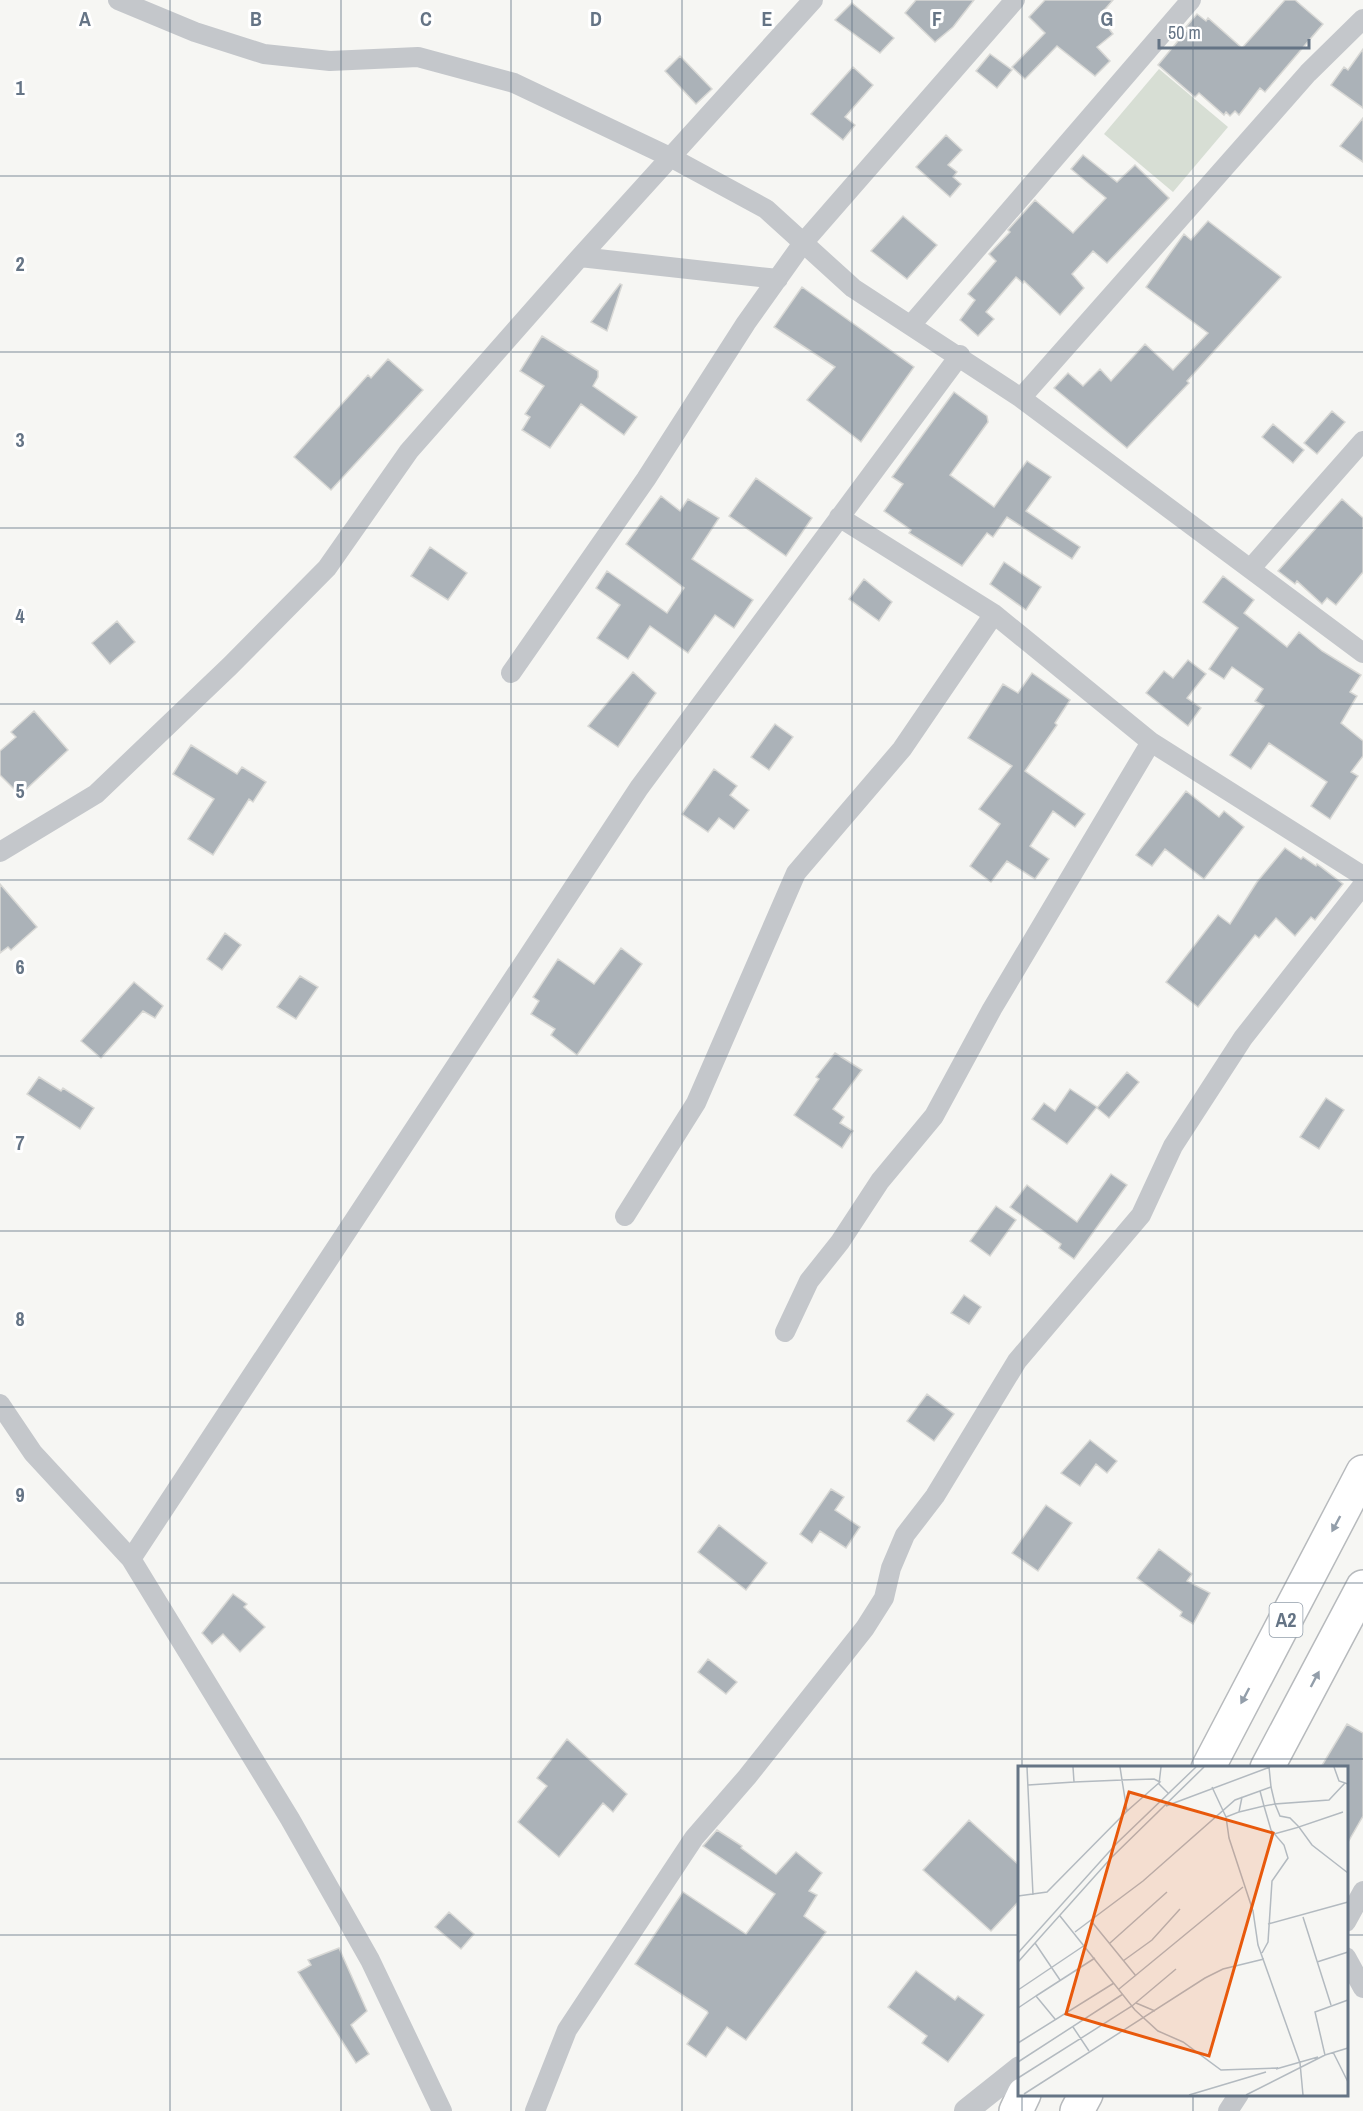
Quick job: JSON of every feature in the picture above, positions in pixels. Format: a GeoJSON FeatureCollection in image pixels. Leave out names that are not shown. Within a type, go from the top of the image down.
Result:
{"type":"FeatureCollection","features":[{"type":"Feature","properties":{"kind":"highway","name":"A2"},"geometry":{"type":"LineString","coordinates":[[1209,1766],[1363,1472]]}},
{"type":"Feature","properties":{"kind":"highway","name":"A2"},"geometry":{"type":"LineString","coordinates":[[1268,1766],[1363,1587]]}},
{"type":"Feature","properties":{"kind":"highway"},"geometry":{"type":"LineString","coordinates":[[1016,2111],[1023,2096]]}},
{"type":"Feature","properties":{"kind":"highway"},"geometry":{"type":"LineString","coordinates":[[1077,2111],[1085,2096]]}},
{"type":"Feature","properties":{"kind":"street"},"geometry":{"type":"LineString","coordinates":[[118,0],[195,32],[264,54],[330,61],[418,57],[513,83],[672,158],[766,209],[853,288],[960,355],[1021,398],[1363,653]]}},
{"type":"Feature","properties":{"kind":"street"},"geometry":{"type":"LineString","coordinates":[[0,852],[96,794],[230,666],[319,576],[409,451],[580,257],[813,0]]}},
{"type":"Feature","properties":{"kind":"street"},"geometry":{"type":"LineString","coordinates":[[511,673],[646,479],[803,243],[1015,0]]}},
{"type":"Feature","properties":{"kind":"street"},"geometry":{"type":"LineString","coordinates":[[911,325],[1191,0]]}},
{"type":"Feature","properties":{"kind":"street"},"geometry":{"type":"LineString","coordinates":[[1021,398],[1308,73],[1363,19]]}},
{"type":"Feature","properties":{"kind":"street"},"geometry":{"type":"LineString","coordinates":[[580,257],[778,279]]}},
{"type":"Feature","properties":{"kind":"street"},"geometry":{"type":"LineString","coordinates":[[131,1559],[639,788],[960,355]]}},
{"type":"Feature","properties":{"kind":"street"},"geometry":{"type":"LineString","coordinates":[[1251,568],[1363,441]]}},
{"type":"Feature","properties":{"kind":"street"},"geometry":{"type":"LineString","coordinates":[[839,517],[994,614],[1151,742],[1363,876]]}},
{"type":"Feature","properties":{"kind":"street"},"geometry":{"type":"LineString","coordinates":[[625,1215],[696,1103],[796,873],[902,749],[994,614]]}},
{"type":"Feature","properties":{"kind":"street"},"geometry":{"type":"LineString","coordinates":[[784,1332],[809,1281],[840,1242],[880,1181],[934,1116],[992,1009],[1151,742]]}},
{"type":"Feature","properties":{"kind":"street"},"geometry":{"type":"LineString","coordinates":[[535,2111],[567,2030],[694,1838],[747,1777],[865,1628],[884,1598],[891,1568],[905,1535],[935,1496],[1017,1362],[1141,1215],[1173,1146],[1243,1038],[1363,885]]}},
{"type":"Feature","properties":{"kind":"street"},"geometry":{"type":"LineString","coordinates":[[0,1404],[33,1453],[131,1559],[290,1819],[370,1960],[442,2111]]}},
{"type":"Feature","properties":{"kind":"street"},"geometry":{"type":"LineString","coordinates":[[1348,1920],[1363,1891]]}},
{"type":"Feature","properties":{"kind":"street"},"geometry":{"type":"LineString","coordinates":[[1348,1959],[1363,1988]]}},
{"type":"Feature","properties":{"kind":"street"},"geometry":{"type":"LineString","coordinates":[[966,2111],[1018,2070]]}},
{"type":"Feature","properties":{"kind":"street"},"geometry":{"type":"LineString","coordinates":[[1228,2111],[1238,2096]]}},
{"type":"Feature","properties":{"kind":"shaded area"},"geometry":{"type":"Polygon","coordinates":[[[1159,69],[1228,127],[1173,192],[1104,134],[1159,69]]]}},
{"type":"Feature","properties":{"kind":"building"},"geometry":{"type":"Polygon","coordinates":[[[916,0],[974,0],[953,27],[935,42],[905,13],[916,0]]]}},
{"type":"Feature","properties":{"kind":"building"},"geometry":{"type":"Polygon","coordinates":[[[1045,0],[1113,0],[1099,16],[1113,34],[1097,47],[1110,61],[1095,76],[1057,46],[1025,79],[1012,67],[1045,33],[1029,17],[1045,0]]]}},
{"type":"Feature","properties":{"kind":"building"},"geometry":{"type":"Polygon","coordinates":[[[1285,0],[1295,0],[1323,24],[1265,92],[1260,88],[1239,115],[1235,111],[1230,116],[1226,112],[1224,115],[1199,93],[1195,97],[1158,65],[1188,29],[1186,27],[1197,14],[1206,21],[1208,18],[1242,48],[1285,0]]]}},
{"type":"Feature","properties":{"kind":"building"},"geometry":{"type":"Polygon","coordinates":[[[852,3],[894,38],[880,53],[835,20],[852,3]]]}},
{"type":"Feature","properties":{"kind":"building"},"geometry":{"type":"Polygon","coordinates":[[[1363,49],[1363,108],[1331,85],[1344,67],[1348,70],[1363,49]]]}},
{"type":"Feature","properties":{"kind":"building"},"geometry":{"type":"Polygon","coordinates":[[[990,54],[1012,70],[997,88],[976,71],[990,54]]]}},
{"type":"Feature","properties":{"kind":"building"},"geometry":{"type":"Polygon","coordinates":[[[680,56],[712,89],[696,104],[665,71],[680,56]]]}},
{"type":"Feature","properties":{"kind":"building"},"geometry":{"type":"Polygon","coordinates":[[[853,67],[873,85],[845,117],[855,125],[843,140],[811,114],[853,67]]]}},
{"type":"Feature","properties":{"kind":"building"},"geometry":{"type":"Polygon","coordinates":[[[1363,118],[1363,162],[1340,146],[1363,118]]]}},
{"type":"Feature","properties":{"kind":"building"},"geometry":{"type":"Polygon","coordinates":[[[946,135],[962,150],[948,165],[957,172],[953,177],[961,184],[950,197],[916,167],[946,135]]]}},
{"type":"Feature","properties":{"kind":"building"},"geometry":{"type":"Polygon","coordinates":[[[1083,155],[1117,182],[1135,165],[1169,198],[1107,263],[1093,251],[1072,274],[1084,288],[1060,315],[1024,281],[1023,283],[1016,277],[986,312],[994,319],[978,336],[960,320],[975,300],[968,294],[996,261],[989,254],[1035,200],[1073,233],[1106,198],[1071,169],[1083,155]]]}},
{"type":"Feature","properties":{"kind":"building"},"geometry":{"type":"Polygon","coordinates":[[[903,216],[937,245],[907,279],[871,251],[903,216]]]}},
{"type":"Feature","properties":{"kind":"building"},"geometry":{"type":"Polygon","coordinates":[[[1208,221],[1281,277],[1187,381],[1189,383],[1127,448],[1054,388],[1068,373],[1083,386],[1100,369],[1111,381],[1145,344],[1173,370],[1208,333],[1146,287],[1184,234],[1191,240],[1208,221]]]}},
{"type":"Feature","properties":{"kind":"building"},"geometry":{"type":"Polygon","coordinates":[[[620,284],[622,285],[607,331],[591,322],[620,284]]]}},
{"type":"Feature","properties":{"kind":"building"},"geometry":{"type":"Polygon","coordinates":[[[802,287],[914,367],[861,442],[807,400],[835,367],[774,327],[802,287]]]}},
{"type":"Feature","properties":{"kind":"building"},"geometry":{"type":"Polygon","coordinates":[[[542,336],[598,371],[598,377],[593,386],[637,417],[624,435],[581,404],[550,448],[522,430],[530,417],[525,414],[544,386],[520,371],[542,336]]]}},
{"type":"Feature","properties":{"kind":"building"},"geometry":{"type":"Polygon","coordinates":[[[388,359],[423,390],[331,490],[294,457],[368,375],[371,378],[388,359]]]}},
{"type":"Feature","properties":{"kind":"building"},"geometry":{"type":"Polygon","coordinates":[[[954,392],[987,416],[988,422],[950,475],[994,507],[1027,461],[1051,477],[1026,511],[1080,547],[1072,559],[1007,517],[993,537],[987,533],[962,566],[909,533],[911,530],[884,511],[903,484],[892,477],[954,392]]]}},
{"type":"Feature","properties":{"kind":"building"},"geometry":{"type":"Polygon","coordinates":[[[1332,411],[1345,422],[1317,454],[1304,443],[1332,411]]]}},
{"type":"Feature","properties":{"kind":"building"},"geometry":{"type":"Polygon","coordinates":[[[1273,424],[1304,450],[1293,463],[1262,437],[1273,424]]]}},
{"type":"Feature","properties":{"kind":"building"},"geometry":{"type":"Polygon","coordinates":[[[756,478],[812,518],[786,556],[729,516],[756,478]]]}},
{"type":"Feature","properties":{"kind":"building"},"geometry":{"type":"Polygon","coordinates":[[[661,496],[680,511],[688,499],[719,518],[692,559],[753,600],[734,628],[715,615],[688,653],[650,626],[628,659],[597,638],[620,605],[596,588],[607,571],[667,613],[684,588],[626,544],[661,496]]]}},
{"type":"Feature","properties":{"kind":"building"},"geometry":{"type":"Polygon","coordinates":[[[1342,499],[1363,518],[1363,572],[1336,605],[1327,598],[1322,604],[1297,581],[1295,584],[1278,571],[1342,499]]]}},
{"type":"Feature","properties":{"kind":"building"},"geometry":{"type":"Polygon","coordinates":[[[430,547],[467,573],[448,600],[411,576],[430,547]]]}},
{"type":"Feature","properties":{"kind":"building"},"geometry":{"type":"Polygon","coordinates":[[[1004,562],[1041,587],[1026,610],[990,584],[1004,562]]]}},
{"type":"Feature","properties":{"kind":"building"},"geometry":{"type":"Polygon","coordinates":[[[1223,576],[1254,600],[1244,613],[1287,647],[1299,632],[1322,651],[1361,675],[1350,692],[1357,696],[1341,723],[1363,741],[1363,756],[1351,772],[1358,776],[1330,819],[1311,806],[1327,782],[1269,743],[1251,769],[1230,755],[1264,706],[1255,701],[1263,689],[1232,667],[1224,679],[1209,669],[1238,628],[1203,602],[1223,576]]]}},
{"type":"Feature","properties":{"kind":"building"},"geometry":{"type":"Polygon","coordinates":[[[864,579],[892,602],[879,621],[849,599],[864,579]]]}},
{"type":"Feature","properties":{"kind":"building"},"geometry":{"type":"Polygon","coordinates":[[[117,621],[135,642],[110,664],[92,643],[117,621]]]}},
{"type":"Feature","properties":{"kind":"building"},"geometry":{"type":"Polygon","coordinates":[[[1188,660],[1206,674],[1187,698],[1201,708],[1188,726],[1146,693],[1164,671],[1173,678],[1188,660]]]}},
{"type":"Feature","properties":{"kind":"building"},"geometry":{"type":"Polygon","coordinates":[[[633,672],[656,693],[618,747],[588,726],[633,672]]]}},
{"type":"Feature","properties":{"kind":"building"},"geometry":{"type":"Polygon","coordinates":[[[1032,673],[1070,700],[1055,723],[1057,725],[1025,771],[1085,814],[1075,827],[1053,811],[1030,846],[1049,859],[1035,879],[1007,861],[991,882],[970,866],[1000,824],[979,809],[1012,766],[968,738],[1003,684],[1018,693],[1032,673]]]}},
{"type":"Feature","properties":{"kind":"building"},"geometry":{"type":"Polygon","coordinates":[[[34,711],[68,750],[20,795],[0,775],[0,751],[16,737],[11,732],[34,711]]]}},
{"type":"Feature","properties":{"kind":"building"},"geometry":{"type":"Polygon","coordinates":[[[775,724],[793,737],[769,770],[751,757],[775,724]]]}},
{"type":"Feature","properties":{"kind":"building"},"geometry":{"type":"Polygon","coordinates":[[[191,745],[237,774],[242,767],[266,782],[253,802],[249,799],[213,855],[188,839],[214,799],[173,774],[191,745]]]}},
{"type":"Feature","properties":{"kind":"building"},"geometry":{"type":"Polygon","coordinates":[[[714,769],[737,786],[730,795],[749,810],[734,829],[719,818],[708,832],[682,814],[714,769]]]}},
{"type":"Feature","properties":{"kind":"building"},"geometry":{"type":"Polygon","coordinates":[[[1186,791],[1219,817],[1224,811],[1244,827],[1204,879],[1165,849],[1152,866],[1136,855],[1186,791]]]}},
{"type":"Feature","properties":{"kind":"building"},"geometry":{"type":"Polygon","coordinates":[[[1285,848],[1301,859],[1303,857],[1316,866],[1317,864],[1343,884],[1315,920],[1311,917],[1295,936],[1276,918],[1259,938],[1255,935],[1198,1007],[1166,982],[1218,915],[1230,924],[1257,882],[1285,848]]]}},
{"type":"Feature","properties":{"kind":"building"},"geometry":{"type":"Polygon","coordinates":[[[0,884],[37,927],[11,950],[8,947],[0,953],[0,884]]]}},
{"type":"Feature","properties":{"kind":"building"},"geometry":{"type":"Polygon","coordinates":[[[225,933],[241,945],[222,970],[207,959],[225,933]]]}},
{"type":"Feature","properties":{"kind":"building"},"geometry":{"type":"Polygon","coordinates":[[[621,948],[642,964],[577,1055],[551,1035],[555,1029],[531,1014],[539,1001],[533,997],[558,959],[594,984],[621,948]]]}},
{"type":"Feature","properties":{"kind":"building"},"geometry":{"type":"Polygon","coordinates":[[[300,976],[318,987],[296,1019],[277,1007],[300,976]]]}},
{"type":"Feature","properties":{"kind":"building"},"geometry":{"type":"Polygon","coordinates":[[[134,982],[163,1006],[155,1018],[143,1011],[101,1058],[81,1041],[134,982]]]}},
{"type":"Feature","properties":{"kind":"building"},"geometry":{"type":"Polygon","coordinates":[[[835,1053],[862,1070],[833,1109],[844,1117],[840,1123],[853,1131],[842,1148],[794,1115],[819,1079],[816,1077],[835,1053]]]}},
{"type":"Feature","properties":{"kind":"building"},"geometry":{"type":"Polygon","coordinates":[[[1127,1072],[1139,1082],[1109,1118],[1097,1108],[1127,1072]]]}},
{"type":"Feature","properties":{"kind":"building"},"geometry":{"type":"Polygon","coordinates":[[[39,1077],[61,1091],[63,1088],[94,1108],[80,1129],[27,1094],[39,1077]]]}},
{"type":"Feature","properties":{"kind":"building"},"geometry":{"type":"Polygon","coordinates":[[[1070,1089],[1097,1107],[1067,1144],[1032,1119],[1044,1103],[1055,1111],[1070,1089]]]}},
{"type":"Feature","properties":{"kind":"building"},"geometry":{"type":"Polygon","coordinates":[[[1326,1098],[1344,1110],[1319,1149],[1300,1137],[1326,1098]]]}},
{"type":"Feature","properties":{"kind":"building"},"geometry":{"type":"Polygon","coordinates":[[[1111,1174],[1127,1185],[1074,1259],[1059,1248],[1061,1244],[1010,1207],[1027,1185],[1077,1222],[1111,1174]]]}},
{"type":"Feature","properties":{"kind":"building"},"geometry":{"type":"Polygon","coordinates":[[[996,1206],[1016,1220],[990,1256],[970,1241],[996,1206]]]}},
{"type":"Feature","properties":{"kind":"building"},"geometry":{"type":"Polygon","coordinates":[[[964,1295],[981,1307],[969,1324],[951,1313],[964,1295]]]}},
{"type":"Feature","properties":{"kind":"building"},"geometry":{"type":"Polygon","coordinates":[[[927,1394],[954,1414],[934,1441],[907,1421],[927,1394]]]}},
{"type":"Feature","properties":{"kind":"building"},"geometry":{"type":"Polygon","coordinates":[[[1090,1440],[1117,1461],[1107,1473],[1096,1464],[1080,1486],[1061,1473],[1090,1440]]]}},
{"type":"Feature","properties":{"kind":"building"},"geometry":{"type":"Polygon","coordinates":[[[831,1489],[844,1497],[835,1510],[860,1527],[846,1548],[820,1531],[812,1543],[800,1534],[831,1489]]]}},
{"type":"Feature","properties":{"kind":"building"},"geometry":{"type":"Polygon","coordinates":[[[1046,1505],[1072,1523],[1038,1571],[1012,1553],[1046,1505]]]}},
{"type":"Feature","properties":{"kind":"building"},"geometry":{"type":"Polygon","coordinates":[[[719,1525],[767,1563],[746,1590],[698,1552],[719,1525]]]}},
{"type":"Feature","properties":{"kind":"building"},"geometry":{"type":"Polygon","coordinates":[[[1159,1549],[1192,1574],[1187,1581],[1210,1593],[1193,1624],[1180,1616],[1182,1612],[1137,1578],[1159,1549]]]}},
{"type":"Feature","properties":{"kind":"building"},"geometry":{"type":"Polygon","coordinates":[[[233,1594],[247,1604],[244,1607],[265,1627],[240,1652],[223,1634],[212,1644],[202,1633],[233,1594]]]}},
{"type":"Feature","properties":{"kind":"building"},"geometry":{"type":"Polygon","coordinates":[[[708,1659],[737,1682],[726,1694],[698,1672],[708,1659]]]}},
{"type":"Feature","properties":{"kind":"building"},"geometry":{"type":"Polygon","coordinates":[[[1347,1724],[1363,1733],[1363,1816],[1348,1842],[1348,1766],[1322,1766],[1347,1724]]]}},
{"type":"Feature","properties":{"kind":"building"},"geometry":{"type":"Polygon","coordinates":[[[567,1739],[627,1794],[613,1812],[603,1803],[559,1857],[518,1822],[547,1786],[537,1778],[567,1739]]]}},
{"type":"Feature","properties":{"kind":"building"},"geometry":{"type":"Polygon","coordinates":[[[969,1820],[1018,1864],[1018,1902],[991,1931],[923,1870],[969,1820]]]}},
{"type":"Feature","properties":{"kind":"building"},"geometry":{"type":"Polygon","coordinates":[[[717,1830],[742,1846],[741,1848],[776,1874],[796,1852],[822,1873],[809,1891],[817,1895],[804,1916],[826,1932],[746,2040],[727,2027],[706,2057],[687,2044],[708,2013],[707,2011],[635,1964],[683,1892],[746,1934],[775,1894],[703,1846],[717,1830]]]}},
{"type":"Feature","properties":{"kind":"building"},"geometry":{"type":"Polygon","coordinates":[[[449,1912],[474,1934],[461,1949],[435,1927],[449,1912]]]}},
{"type":"Feature","properties":{"kind":"building"},"geometry":{"type":"Polygon","coordinates":[[[339,1948],[367,2011],[351,2025],[369,2054],[356,2063],[298,1972],[311,1965],[308,1960],[339,1948]]]}},
{"type":"Feature","properties":{"kind":"building"},"geometry":{"type":"Polygon","coordinates":[[[916,1971],[955,2000],[958,1996],[984,2015],[948,2062],[922,2043],[927,2036],[888,2007],[916,1971]]]}}]}
